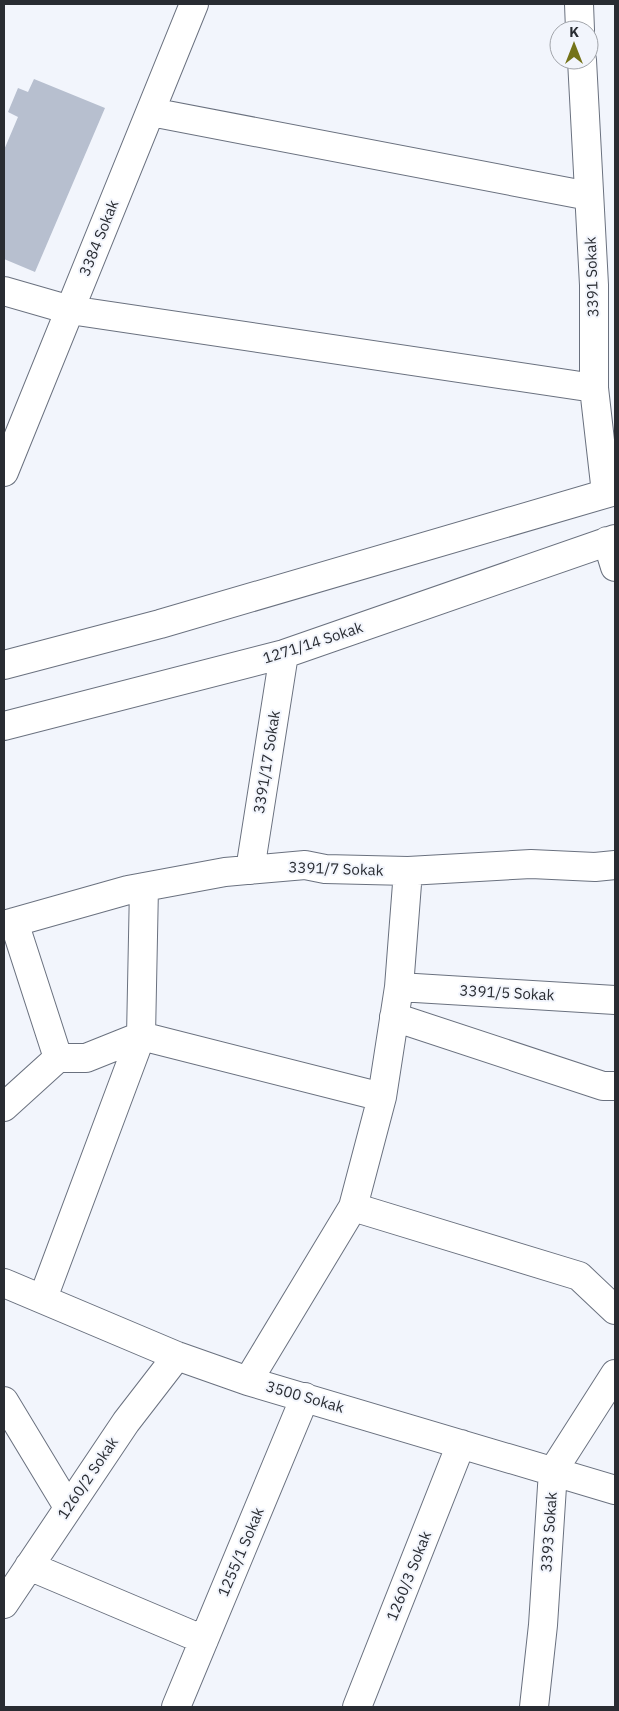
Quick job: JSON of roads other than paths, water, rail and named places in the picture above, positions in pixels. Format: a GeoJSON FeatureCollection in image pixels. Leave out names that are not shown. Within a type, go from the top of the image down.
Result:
{"type":"FeatureCollection","features":[{"type":"Feature","properties":{"kind":"street","name":"3384 Sokak"},"geometry":{"type":"LineString","coordinates":[[4,472],[194,4]]}},
{"type":"Feature","properties":{"kind":"street"},"geometry":{"type":"LineString","coordinates":[[579,4],[580,20]]}},
{"type":"Feature","properties":{"kind":"street","name":"3391 Sokak"},"geometry":{"type":"LineString","coordinates":[[583,70],[594,285],[594,388],[611,492]]}},
{"type":"Feature","properties":{"kind":"street"},"geometry":{"type":"LineString","coordinates":[[151,112],[589,196]]}},
{"type":"Feature","properties":{"kind":"street"},"geometry":{"type":"LineString","coordinates":[[594,285],[615,269]]}},
{"type":"Feature","properties":{"kind":"street"},"geometry":{"type":"LineString","coordinates":[[4,292],[70,310],[594,388]]}},
{"type":"Feature","properties":{"kind":"street"},"geometry":{"type":"LineString","coordinates":[[4,665],[160,624],[611,492]]}},
{"type":"Feature","properties":{"kind":"street"},"geometry":{"type":"LineString","coordinates":[[611,540],[615,567]]}},
{"type":"Feature","properties":{"kind":"street","name":"1271/14 Sokak"},"geometry":{"type":"LineString","coordinates":[[4,726],[284,654],[611,540]]}},
{"type":"Feature","properties":{"kind":"street","name":"3391/17 Sokak"},"geometry":{"type":"LineString","coordinates":[[250,870],[284,654]]}},
{"type":"Feature","properties":{"kind":"street","name":"3391/7 Sokak"},"geometry":{"type":"LineString","coordinates":[[9,924],[144,887],[225,872],[305,865],[325,869],[408,871],[531,864],[595,867],[615,865]]}},
{"type":"Feature","properties":{"kind":"street"},"geometry":{"type":"LineString","coordinates":[[248,1380],[352,1208],[382,1097],[399,987],[408,871]]}},
{"type":"Feature","properties":{"kind":"street"},"geometry":{"type":"LineString","coordinates":[[43,1298],[141,1036],[144,887]]}},
{"type":"Feature","properties":{"kind":"street"},"geometry":{"type":"LineString","coordinates":[[9,924],[58,1058]]}},
{"type":"Feature","properties":{"kind":"street","name":"3391/5 Sokak"},"geometry":{"type":"LineString","coordinates":[[399,987],[615,1000]]}},
{"type":"Feature","properties":{"kind":"street"},"geometry":{"type":"LineString","coordinates":[[394,1017],[603,1086],[615,1086]]}},
{"type":"Feature","properties":{"kind":"street"},"geometry":{"type":"LineString","coordinates":[[4,1107],[58,1058],[86,1058],[141,1036],[382,1097]]}},
{"type":"Feature","properties":{"kind":"street"},"geometry":{"type":"LineString","coordinates":[[352,1208],[578,1276],[615,1310]]}},
{"type":"Feature","properties":{"kind":"street","name":"3500 Sokak"},"geometry":{"type":"LineString","coordinates":[[4,1282],[177,1356],[248,1380],[615,1490]]}},
{"type":"Feature","properties":{"kind":"street","name":"1260/2 Sokak"},"geometry":{"type":"LineString","coordinates":[[4,1604],[126,1422],[177,1356]]}},
{"type":"Feature","properties":{"kind":"street","name":"3393 Sokak"},"geometry":{"type":"LineString","coordinates":[[534,1707],[544,1625],[553,1471],[615,1374]]}},
{"type":"Feature","properties":{"kind":"street","name":"1255/1 Sokak"},"geometry":{"type":"LineString","coordinates":[[176,1707],[305,1397]]}},
{"type":"Feature","properties":{"kind":"street"},"geometry":{"type":"LineString","coordinates":[[4,1401],[68,1507]]}},
{"type":"Feature","properties":{"kind":"street","name":"1260/3 Sokak"},"geometry":{"type":"LineString","coordinates":[[357,1707],[461,1444]]}},
{"type":"Feature","properties":{"kind":"street"},"geometry":{"type":"LineString","coordinates":[[29,1566],[204,1640]]}}]}
